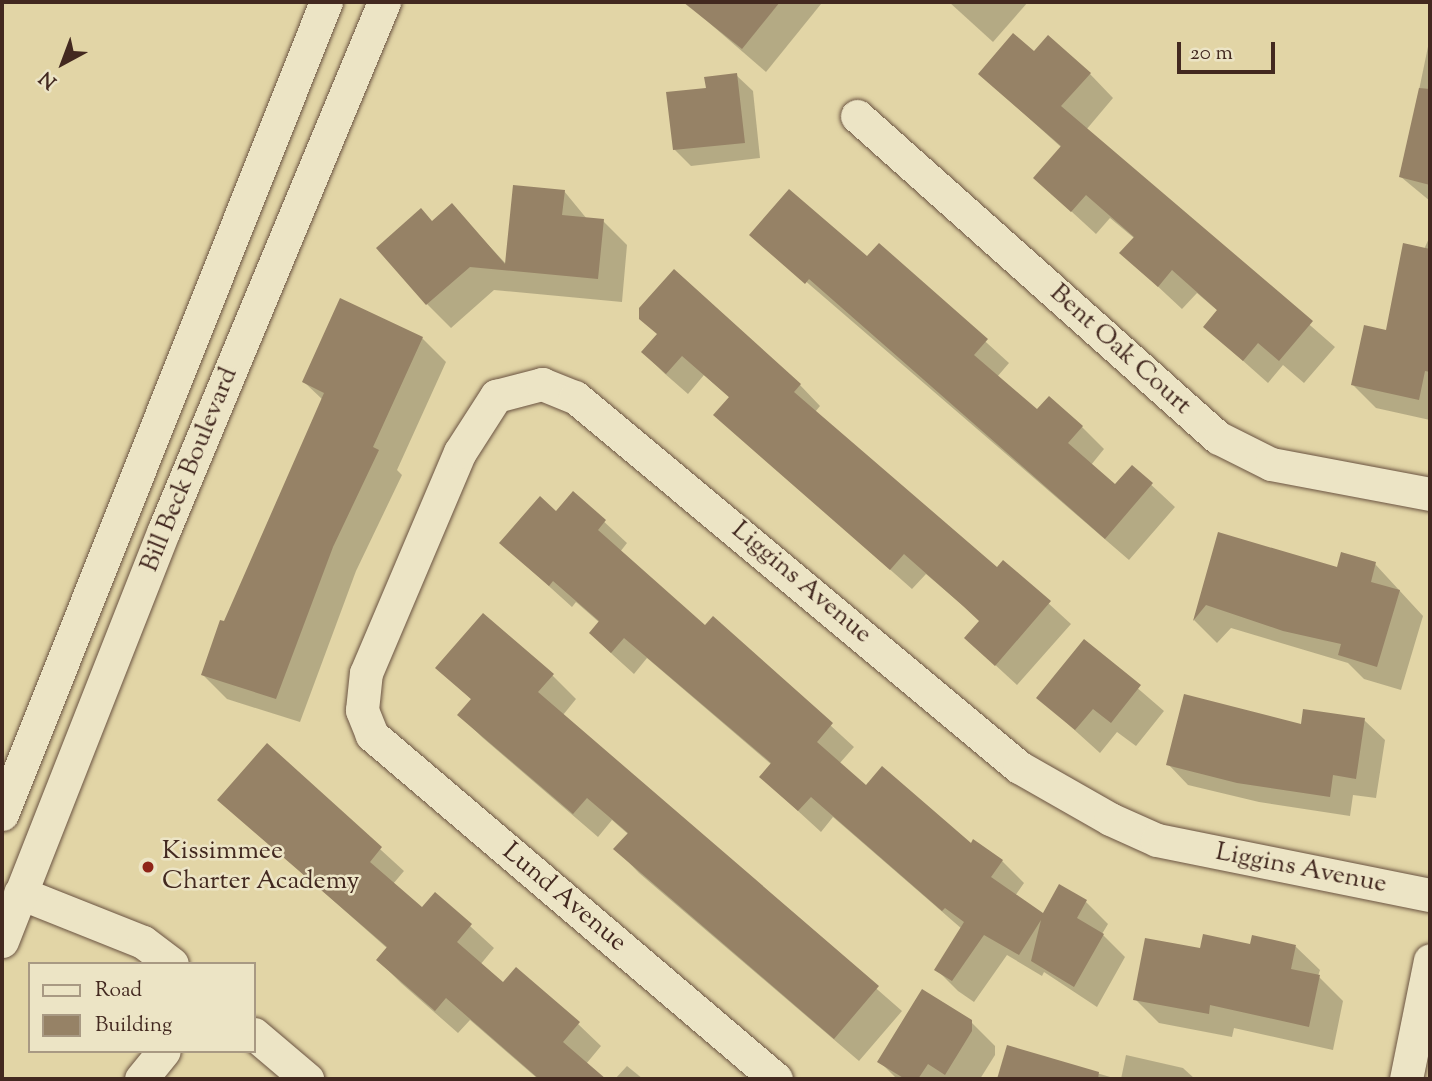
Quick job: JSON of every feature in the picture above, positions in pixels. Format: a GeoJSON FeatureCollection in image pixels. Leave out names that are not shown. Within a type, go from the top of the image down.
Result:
{"type":"FeatureCollection","features":[{"type":"Feature","properties":{"kind":"street","name":"Bill Beck Boulevard"},"geometry":{"type":"LineString","coordinates":[[2,814],[326,2]]}},
{"type":"Feature","properties":{"kind":"street","name":"Bill Beck Boulevard"},"geometry":{"type":"LineString","coordinates":[[2,941],[164,530],[384,2]]}},
{"type":"Feature","properties":{"kind":"street","name":"Bent Oak Court"},"geometry":{"type":"LineString","coordinates":[[858,116],[1219,438],[1271,464],[1430,494]]}},
{"type":"Feature","properties":{"kind":"street","name":"Liggins Avenue"},"geometry":{"type":"LineString","coordinates":[[362,710],[366,673],[460,452],[496,396],[542,384],[575,397],[614,426],[1019,767],[1157,840],[1430,895]]}},
{"type":"Feature","properties":{"kind":"street","name":"Lund Avenue"},"geometry":{"type":"LineString","coordinates":[[362,710],[372,735],[776,1079]]}},
{"type":"Feature","properties":{"kind":"street"},"geometry":{"type":"LineString","coordinates":[[20,893],[143,942],[169,962]]}},
{"type":"Feature","properties":{"kind":"street"},"geometry":{"type":"LineString","coordinates":[[1406,1079],[1430,960]]}},
{"type":"Feature","properties":{"kind":"street"},"geometry":{"type":"LineString","coordinates":[[256,1036],[307,1079]]}},
{"type":"Feature","properties":{"kind":"street"},"geometry":{"type":"LineString","coordinates":[[141,1079],[162,1053]]}},
{"type":"Feature","properties":{"kind":"building"},"geometry":{"type":"Polygon","coordinates":[[[683,2],[780,2],[742,49],[683,2]]]}},
{"type":"Feature","properties":{"kind":"building"},"geometry":{"type":"Polygon","coordinates":[[[1013,33],[1034,51],[1048,35],[1091,73],[1061,106],[1313,321],[1279,361],[1258,343],[1243,361],[1203,327],[1217,310],[1172,270],[1158,287],[1119,253],[1134,237],[1086,195],[1071,212],[1033,178],[1061,146],[978,74],[1013,33]]]}},
{"type":"Feature","properties":{"kind":"building"},"geometry":{"type":"Polygon","coordinates":[[[737,73],[745,143],[673,150],[666,92],[706,88],[704,77],[737,73]]]}},
{"type":"Feature","properties":{"kind":"building"},"geometry":{"type":"Polygon","coordinates":[[[1419,88],[1430,89],[1430,185],[1399,177],[1419,88]]]}},
{"type":"Feature","properties":{"kind":"building"},"geometry":{"type":"Polygon","coordinates":[[[513,185],[565,190],[562,215],[604,219],[598,279],[470,267],[426,305],[376,248],[421,208],[432,221],[452,203],[505,264],[513,185]]]}},
{"type":"Feature","properties":{"kind":"building"},"geometry":{"type":"Polygon","coordinates":[[[789,189],[867,256],[879,243],[988,339],[974,355],[1037,409],[1049,396],[1083,426],[1068,443],[1115,484],[1132,465],[1153,483],[1105,539],[809,279],[805,284],[749,235],[789,189]]]}},
{"type":"Feature","properties":{"kind":"building"},"geometry":{"type":"Polygon","coordinates":[[[1403,243],[1430,249],[1430,372],[1425,371],[1419,400],[1351,385],[1364,325],[1386,330],[1403,243]]]}},
{"type":"Feature","properties":{"kind":"building"},"geometry":{"type":"Polygon","coordinates":[[[674,269],[801,384],[794,392],[997,567],[1003,560],[1051,601],[995,666],[964,638],[979,621],[963,606],[904,554],[890,570],[713,415],[729,397],[682,356],[666,374],[641,352],[657,334],[639,319],[639,308],[674,269]]]}},
{"type":"Feature","properties":{"kind":"building"},"geometry":{"type":"Polygon","coordinates":[[[340,298],[423,337],[373,447],[379,450],[333,547],[276,699],[201,675],[220,620],[224,621],[324,393],[302,382],[340,298]]]}},
{"type":"Feature","properties":{"kind":"building"},"geometry":{"type":"Polygon","coordinates":[[[573,491],[606,520],[598,530],[705,625],[713,616],[833,723],[817,742],[866,785],[882,766],[971,843],[973,839],[1003,860],[991,877],[1043,913],[1059,884],[1087,900],[1077,918],[1104,934],[1074,987],[1031,961],[1041,920],[1019,955],[984,935],[952,981],[934,970],[964,922],[945,908],[942,911],[811,797],[798,811],[759,777],[771,763],[624,638],[611,653],[589,633],[599,621],[553,581],[549,586],[499,543],[540,496],[556,511],[573,491]]]}},
{"type":"Feature","properties":{"kind":"building"},"geometry":{"type":"Polygon","coordinates":[[[1218,532],[1337,567],[1341,552],[1376,562],[1371,582],[1400,590],[1377,667],[1338,655],[1341,644],[1283,631],[1206,605],[1193,621],[1218,532]]]}},
{"type":"Feature","properties":{"kind":"building"},"geometry":{"type":"Polygon","coordinates":[[[483,613],[554,674],[538,692],[879,986],[834,1039],[613,849],[628,833],[587,798],[573,814],[457,715],[471,699],[435,668],[483,613]]]}},
{"type":"Feature","properties":{"kind":"building"},"geometry":{"type":"Polygon","coordinates":[[[1084,639],[1141,685],[1111,723],[1093,709],[1075,730],[1036,698],[1084,639]]]}},
{"type":"Feature","properties":{"kind":"building"},"geometry":{"type":"Polygon","coordinates":[[[1184,694],[1301,724],[1303,709],[1365,718],[1356,779],[1333,775],[1330,797],[1237,783],[1166,765],[1184,694]]]}},
{"type":"Feature","properties":{"kind":"building"},"geometry":{"type":"Polygon","coordinates":[[[267,743],[382,847],[370,862],[422,907],[435,892],[472,924],[457,942],[503,982],[516,967],[580,1022],[563,1042],[606,1079],[539,1079],[446,998],[435,1011],[376,960],[387,947],[217,800],[267,743]]]}},
{"type":"Feature","properties":{"kind":"building"},"geometry":{"type":"Polygon","coordinates":[[[1203,934],[1250,944],[1252,935],[1296,945],[1291,969],[1320,975],[1309,1027],[1210,1005],[1209,1014],[1133,1000],[1145,938],[1200,948],[1203,934]]]}},
{"type":"Feature","properties":{"kind":"building"},"geometry":{"type":"Polygon","coordinates":[[[922,989],[972,1020],[972,1031],[945,1075],[928,1064],[918,1079],[905,1079],[877,1062],[922,989]]]}},
{"type":"Feature","properties":{"kind":"building"},"geometry":{"type":"Polygon","coordinates":[[[1007,1045],[1099,1072],[1098,1079],[997,1079],[1007,1045]]]}},
{"type":"Feature","properties":{"kind":"place","name":"Kissimmee Charter Academy"},"geometry":{"type":"Point","coordinates":[148,867]}}]}
